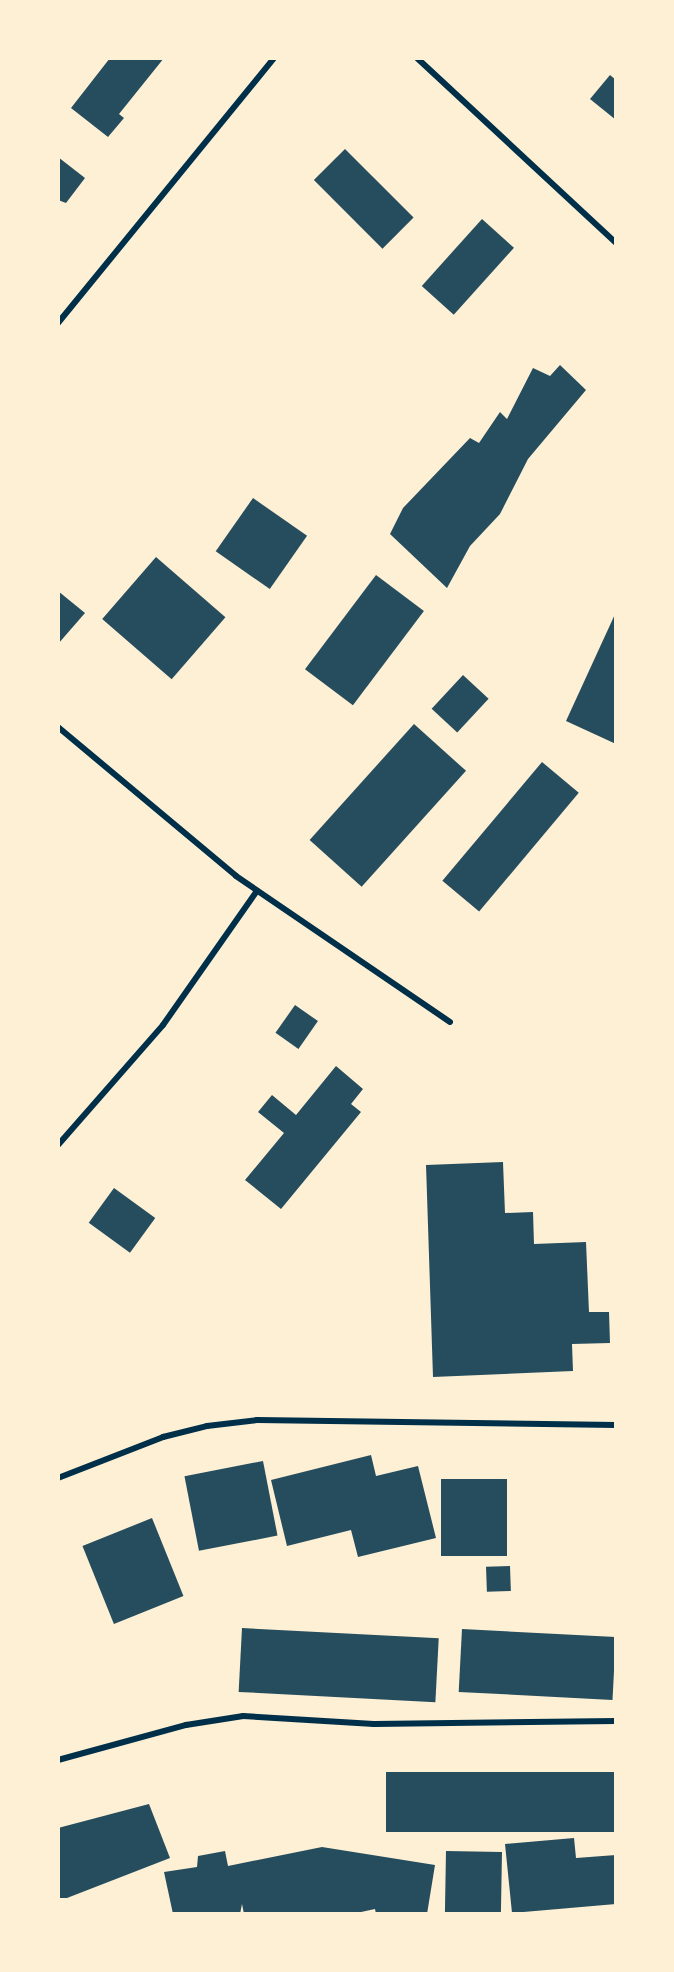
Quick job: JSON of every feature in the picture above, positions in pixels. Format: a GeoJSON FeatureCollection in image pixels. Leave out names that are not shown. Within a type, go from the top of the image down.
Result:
{"type":"FeatureCollection","features":[{"type":"Feature","properties":{"kind":"street"},"geometry":{"type":"LineString","coordinates":[[58,323],[274,58]]}},
{"type":"Feature","properties":{"kind":"street"},"geometry":{"type":"LineString","coordinates":[[417,58],[615,243]]}},
{"type":"Feature","properties":{"kind":"street"},"geometry":{"type":"LineString","coordinates":[[58,727],[257,891],[450,1022]]}},
{"type":"Feature","properties":{"kind":"street"},"geometry":{"type":"LineString","coordinates":[[58,1145],[163,1026],[257,891]]}},
{"type":"Feature","properties":{"kind":"street"},"geometry":{"type":"LineString","coordinates":[[58,1478],[163,1437],[249,1421],[615,1425]]}},
{"type":"Feature","properties":{"kind":"street"},"geometry":{"type":"LineString","coordinates":[[58,1760],[186,1725],[243,1716],[374,1724],[615,1721]]}},
{"type":"Feature","properties":{"kind":"building"},"geometry":{"type":"Polygon","coordinates":[[[110,58],[164,58],[119,114],[124,118],[108,137],[71,108],[110,58]]]}},
{"type":"Feature","properties":{"kind":"building"},"geometry":{"type":"Polygon","coordinates":[[[610,75],[616,80],[616,120],[590,99],[610,75]]]}},
{"type":"Feature","properties":{"kind":"building"},"geometry":{"type":"Polygon","coordinates":[[[345,149],[414,218],[382,249],[314,180],[345,149]]]}},
{"type":"Feature","properties":{"kind":"building"},"geometry":{"type":"Polygon","coordinates":[[[58,157],[85,178],[66,203],[58,200],[58,157]]]}},
{"type":"Feature","properties":{"kind":"building"},"geometry":{"type":"Polygon","coordinates":[[[482,219],[514,248],[454,315],[422,286],[482,219]]]}},
{"type":"Feature","properties":{"kind":"building"},"geometry":{"type":"Polygon","coordinates":[[[560,365],[586,390],[528,459],[500,514],[470,546],[447,588],[390,534],[403,508],[470,438],[479,443],[500,412],[507,419],[533,368],[550,376],[560,365]]]}},
{"type":"Feature","properties":{"kind":"building"},"geometry":{"type":"Polygon","coordinates":[[[253,498],[307,536],[270,589],[216,551],[253,498]]]}},
{"type":"Feature","properties":{"kind":"building"},"geometry":{"type":"Polygon","coordinates":[[[156,557],[225,617],[172,679],[102,619],[156,557]]]}},
{"type":"Feature","properties":{"kind":"building"},"geometry":{"type":"Polygon","coordinates":[[[376,575],[424,611],[353,705],[305,669],[376,575]]]}},
{"type":"Feature","properties":{"kind":"building"},"geometry":{"type":"Polygon","coordinates":[[[58,591],[85,613],[58,644],[58,591]]]}},
{"type":"Feature","properties":{"kind":"building"},"geometry":{"type":"Polygon","coordinates":[[[616,612],[616,744],[566,721],[616,612]]]}},
{"type":"Feature","properties":{"kind":"building"},"geometry":{"type":"Polygon","coordinates":[[[463,675],[489,699],[457,733],[432,709],[463,675]]]}},
{"type":"Feature","properties":{"kind":"building"},"geometry":{"type":"Polygon","coordinates":[[[414,724],[466,771],[362,887],[310,840],[414,724]]]}},
{"type":"Feature","properties":{"kind":"building"},"geometry":{"type":"Polygon","coordinates":[[[542,762],[579,793],[479,912],[442,881],[542,762]]]}},
{"type":"Feature","properties":{"kind":"building"},"geometry":{"type":"Polygon","coordinates":[[[295,1005],[318,1021],[298,1049],[275,1033],[295,1005]]]}},
{"type":"Feature","properties":{"kind":"building"},"geometry":{"type":"Polygon","coordinates":[[[336,1066],[363,1089],[351,1104],[361,1112],[281,1209],[245,1180],[284,1133],[258,1112],[272,1095],[296,1115],[336,1066]]]}},
{"type":"Feature","properties":{"kind":"building"},"geometry":{"type":"Polygon","coordinates":[[[503,1162],[505,1213],[533,1212],[534,1244],[586,1242],[589,1312],[609,1312],[610,1343],[572,1344],[573,1371],[433,1377],[426,1165],[503,1162]]]}},
{"type":"Feature","properties":{"kind":"building"},"geometry":{"type":"Polygon","coordinates":[[[114,1188],[155,1218],[130,1253],[89,1223],[114,1188]]]}},
{"type":"Feature","properties":{"kind":"building"},"geometry":{"type":"Polygon","coordinates":[[[371,1455],[376,1476],[418,1466],[436,1538],[358,1557],[351,1530],[287,1546],[271,1480],[371,1455]]]}},
{"type":"Feature","properties":{"kind":"building"},"geometry":{"type":"Polygon","coordinates":[[[263,1461],[278,1536],[199,1551],[184,1476],[263,1461]]]}},
{"type":"Feature","properties":{"kind":"building"},"geometry":{"type":"Polygon","coordinates":[[[441,1479],[507,1479],[507,1556],[441,1556],[441,1479]]]}},
{"type":"Feature","properties":{"kind":"building"},"geometry":{"type":"Polygon","coordinates":[[[152,1518],[183,1596],[114,1624],[82,1546],[152,1518]]]}},
{"type":"Feature","properties":{"kind":"building"},"geometry":{"type":"Polygon","coordinates":[[[510,1566],[511,1591],[487,1592],[486,1567],[510,1566]]]}},
{"type":"Feature","properties":{"kind":"building"},"geometry":{"type":"Polygon","coordinates":[[[242,1628],[439,1638],[435,1702],[239,1692],[242,1628]]]}},
{"type":"Feature","properties":{"kind":"building"},"geometry":{"type":"Polygon","coordinates":[[[462,1629],[616,1637],[612,1700],[459,1692],[462,1629]]]}},
{"type":"Feature","properties":{"kind":"building"},"geometry":{"type":"Polygon","coordinates":[[[386,1772],[616,1772],[616,1832],[386,1832],[386,1772]]]}},
{"type":"Feature","properties":{"kind":"building"},"geometry":{"type":"Polygon","coordinates":[[[149,1804],[170,1858],[67,1898],[58,1898],[58,1828],[149,1804]]]}},
{"type":"Feature","properties":{"kind":"building"},"geometry":{"type":"Polygon","coordinates":[[[574,1838],[576,1858],[616,1855],[616,1904],[512,1913],[505,1844],[574,1838]]]}},
{"type":"Feature","properties":{"kind":"building"},"geometry":{"type":"Polygon","coordinates":[[[322,1847],[435,1865],[427,1914],[376,1914],[375,1909],[352,1914],[244,1914],[242,1904],[240,1914],[173,1914],[164,1872],[197,1867],[198,1856],[225,1851],[228,1866],[322,1847]]]}},
{"type":"Feature","properties":{"kind":"building"},"geometry":{"type":"Polygon","coordinates":[[[446,1851],[502,1852],[501,1914],[445,1914],[446,1851]]]}}]}
